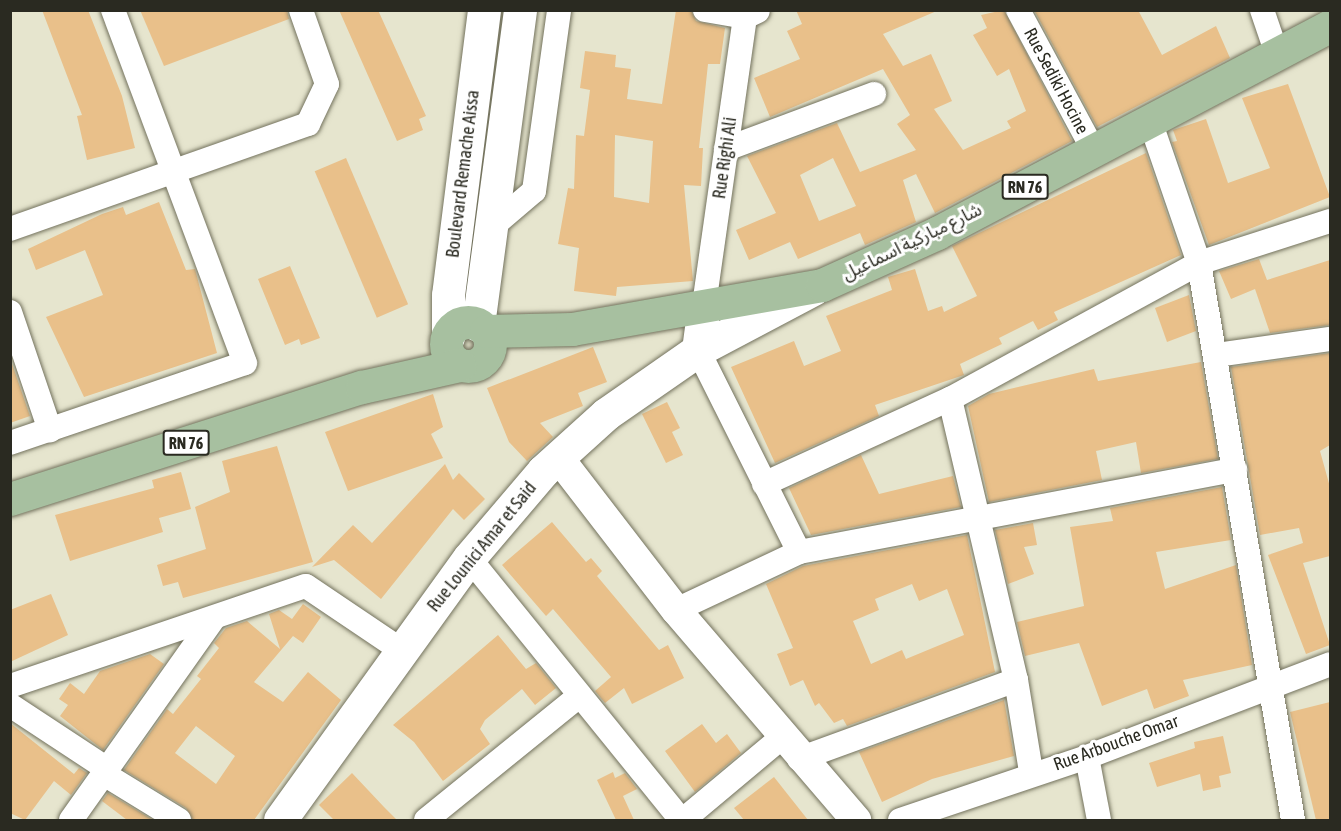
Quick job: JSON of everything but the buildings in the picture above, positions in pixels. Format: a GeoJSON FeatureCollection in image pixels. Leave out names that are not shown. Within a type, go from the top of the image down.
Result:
{"type":"FeatureCollection","features":[{"type":"Feature","properties":{"kind":"main road","name":"Boulevard Remache Aissa"},"geometry":{"type":"LineString","coordinates":[[466,344],[448,295],[484,10]]}},
{"type":"Feature","properties":{"kind":"main road","name":"Boulevard Remache Aissa"},"geometry":{"type":"LineString","coordinates":[[466,344],[488,230],[520,10]]}},
{"type":"Feature","properties":{"kind":"main road","name":"شارع مباركية اسماعيل"},"geometry":{"type":"LineString","coordinates":[[704,305],[822,285],[1094,151],[1330,26]]}},
{"type":"Feature","properties":{"kind":"main road","name":"Rue Lounici Amar et Said"},"geometry":{"type":"LineString","coordinates":[[280,820],[469,558],[558,457],[606,414],[698,350],[822,285]]}},
{"type":"Feature","properties":{"kind":"main road","name":"RN 76"},"geometry":{"type":"LineString","coordinates":[[10,499],[362,387],[466,344],[572,329],[704,305]]}},
{"type":"Feature","properties":{"kind":"main road"},"geometry":{"type":"LineString","coordinates":[[698,350],[704,305]]}},
{"type":"Feature","properties":{"kind":"street"},"geometry":{"type":"LineString","coordinates":[[10,443],[245,363],[113,10]]}},
{"type":"Feature","properties":{"kind":"street"},"geometry":{"type":"LineString","coordinates":[[10,229],[308,124],[327,84],[301,10]]}},
{"type":"Feature","properties":{"kind":"street"},"geometry":{"type":"LineString","coordinates":[[488,230],[534,191],[559,10]]}},
{"type":"Feature","properties":{"kind":"street"},"geometry":{"type":"LineString","coordinates":[[705,10],[750,13]]}},
{"type":"Feature","properties":{"kind":"street","name":"Rue Sediki Hocine"},"geometry":{"type":"LineString","coordinates":[[1018,10],[1094,151]]}},
{"type":"Feature","properties":{"kind":"street"},"geometry":{"type":"LineString","coordinates":[[1262,10],[1277,54]]}},
{"type":"Feature","properties":{"kind":"street","name":"Rue Righi Ali"},"geometry":{"type":"LineString","coordinates":[[704,305],[726,149],[750,13]]}},
{"type":"Feature","properties":{"kind":"street"},"geometry":{"type":"LineString","coordinates":[[726,149],[874,94]]}},
{"type":"Feature","properties":{"kind":"street"},"geometry":{"type":"LineString","coordinates":[[1150,121],[1199,263],[1217,355],[1293,820]]}},
{"type":"Feature","properties":{"kind":"street"},"geometry":{"type":"LineString","coordinates":[[764,484],[950,399],[1199,263],[1330,221]]}},
{"type":"Feature","properties":{"kind":"street"},"geometry":{"type":"LineString","coordinates":[[10,312],[50,430]]}},
{"type":"Feature","properties":{"kind":"street"},"geometry":{"type":"LineString","coordinates":[[1217,355],[1330,339]]}},
{"type":"Feature","properties":{"kind":"street"},"geometry":{"type":"LineString","coordinates":[[698,350],[799,552]]}},
{"type":"Feature","properties":{"kind":"street"},"geometry":{"type":"LineString","coordinates":[[950,399],[974,516],[1016,680],[1031,772]]}},
{"type":"Feature","properties":{"kind":"street"},"geometry":{"type":"LineString","coordinates":[[558,457],[676,610],[790,748],[856,820]]}},
{"type":"Feature","properties":{"kind":"street"},"geometry":{"type":"LineString","coordinates":[[676,610],[799,552],[974,516],[1235,470]]}},
{"type":"Feature","properties":{"kind":"street"},"geometry":{"type":"LineString","coordinates":[[469,558],[682,820],[790,748],[1016,680]]}},
{"type":"Feature","properties":{"kind":"street"},"geometry":{"type":"LineString","coordinates":[[10,686],[306,586],[401,650]]}},
{"type":"Feature","properties":{"kind":"street"},"geometry":{"type":"LineString","coordinates":[[71,820],[213,618]]}},
{"type":"Feature","properties":{"kind":"street","name":"Rue Arbouche Omar"},"geometry":{"type":"LineString","coordinates":[[900,820],[1031,772],[1087,757],[1270,684],[1330,664]]}},
{"type":"Feature","properties":{"kind":"street"},"geometry":{"type":"LineString","coordinates":[[426,820],[579,696]]}},
{"type":"Feature","properties":{"kind":"street"},"geometry":{"type":"LineString","coordinates":[[10,705],[179,820]]}},
{"type":"Feature","properties":{"kind":"street"},"geometry":{"type":"LineString","coordinates":[[1087,757],[1099,820]]}}]}
